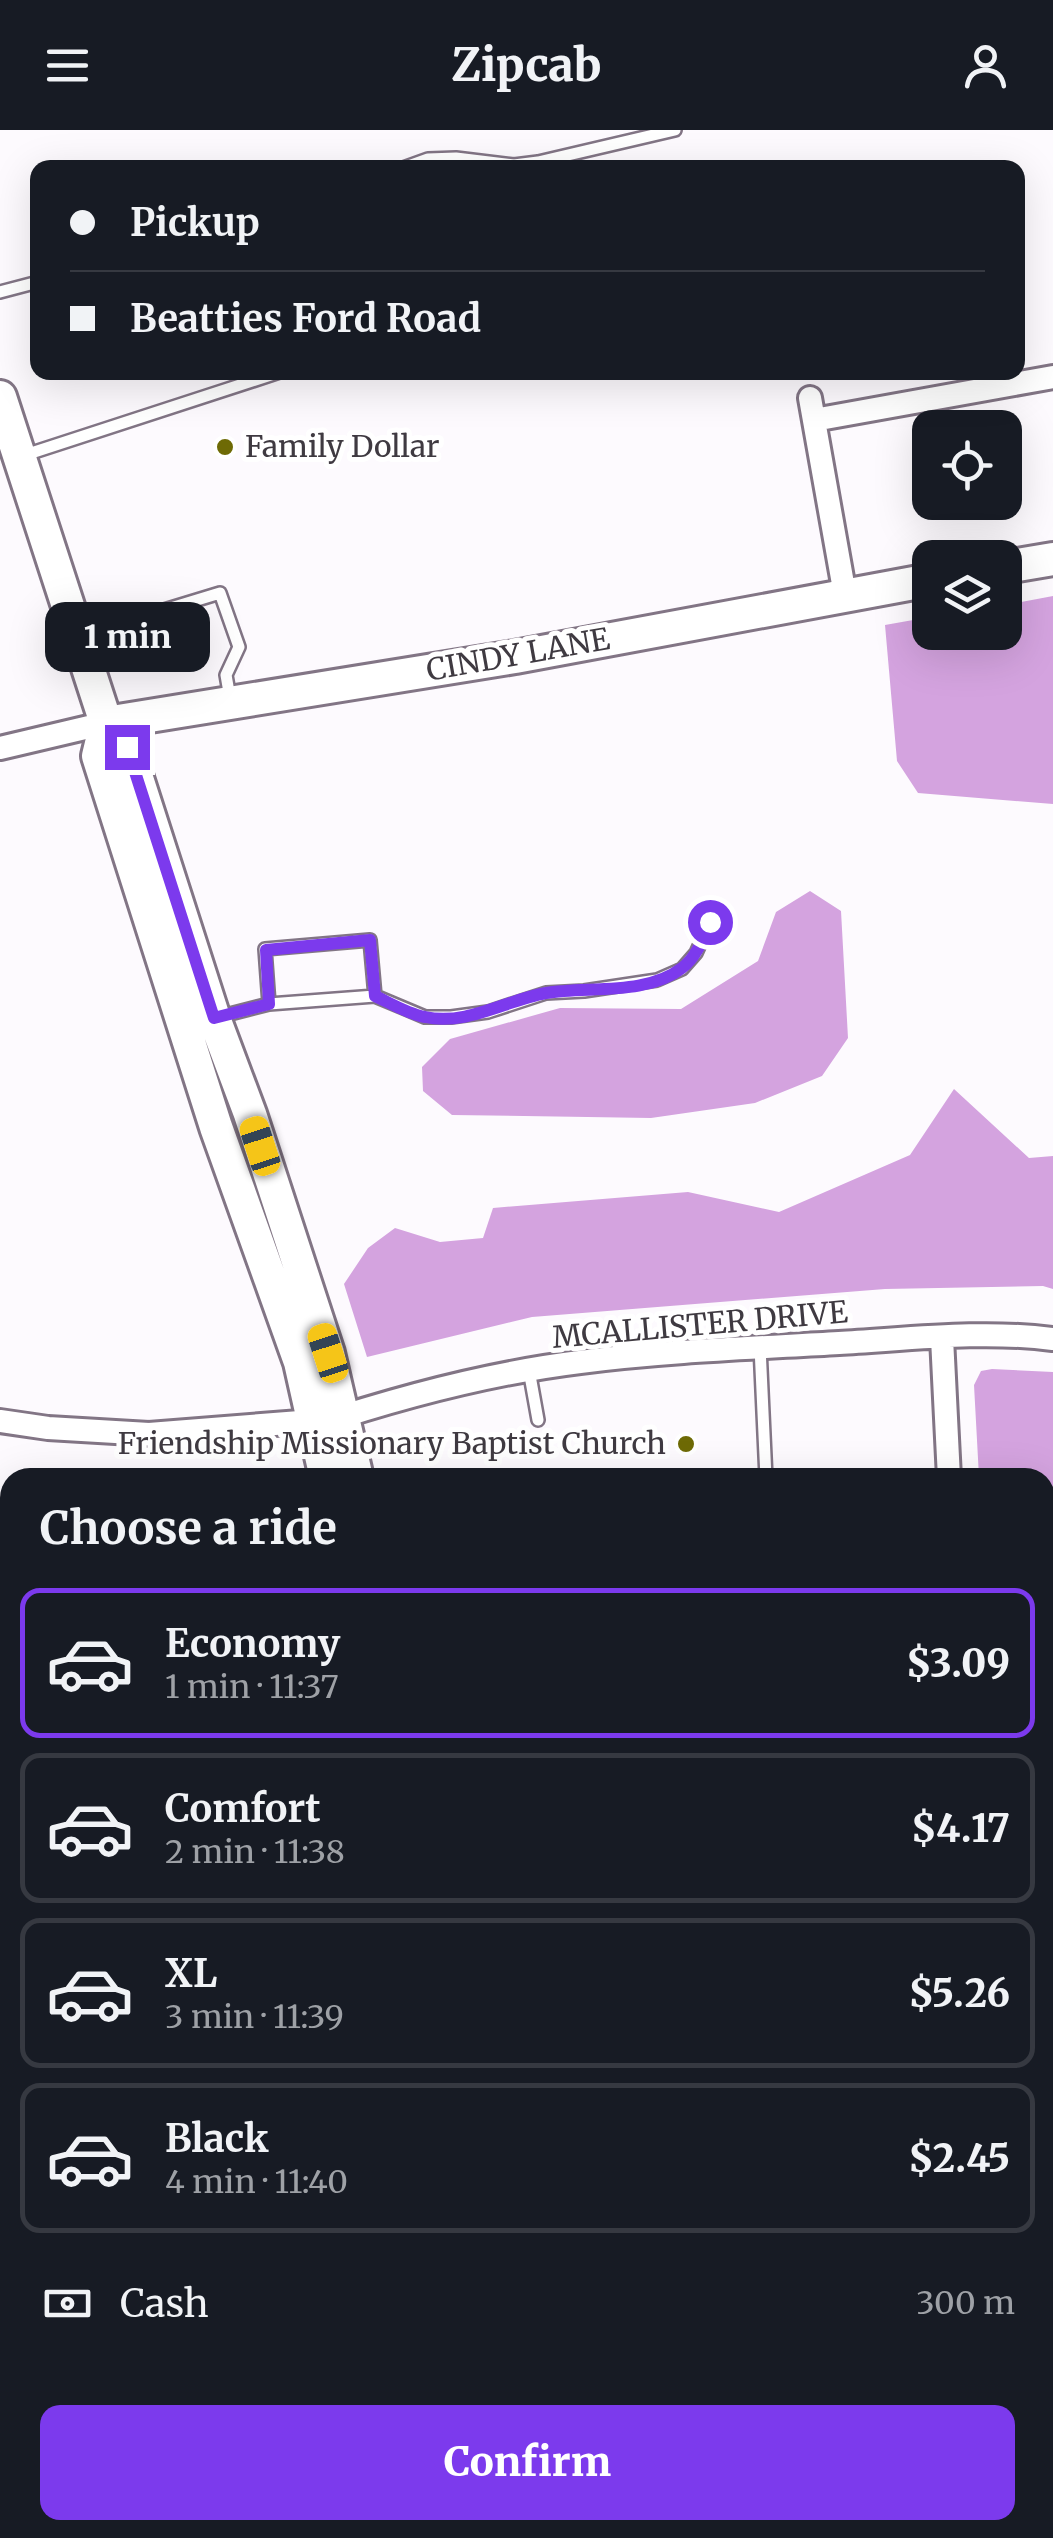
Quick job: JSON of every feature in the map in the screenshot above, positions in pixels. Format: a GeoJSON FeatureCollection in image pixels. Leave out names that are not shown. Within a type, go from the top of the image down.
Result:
{"type":"FeatureCollection","features":[{"type":"Feature","properties":{"kind":"main road"},"geometry":{"type":"LineString","coordinates":[[0,397],[10,440],[106,723],[127,747],[328,1353],[326,1468]]}},
{"type":"Feature","properties":{"kind":"main road"},"geometry":{"type":"LineString","coordinates":[[1022,564],[1053,558]]}},
{"type":"Feature","properties":{"kind":"main road","name":"CINDY LANE"},"geometry":{"type":"LineString","coordinates":[[106,723],[515,657],[912,583]]}},
{"type":"Feature","properties":{"kind":"main road"},"geometry":{"type":"LineString","coordinates":[[106,723],[98,756],[216,1128],[300,1362],[353,1468]]}},
{"type":"Feature","properties":{"kind":"street"},"geometry":{"type":"LineString","coordinates":[[1025,380],[1053,376]]}},
{"type":"Feature","properties":{"kind":"street"},"geometry":{"type":"LineString","coordinates":[[846,595],[812,409],[1024,380]]}},
{"type":"Feature","properties":{"kind":"street"},"geometry":{"type":"LineString","coordinates":[[0,748],[106,723]]}},
{"type":"Feature","properties":{"kind":"street","name":"MCALLISTER DRIVE"},"geometry":{"type":"LineString","coordinates":[[0,1421],[48,1428],[185,1434],[328,1421],[400,1398],[529,1370],[640,1355],[942,1338],[1018,1336],[1053,1340]]}},
{"type":"Feature","properties":{"kind":"street"},"geometry":{"type":"LineString","coordinates":[[942,1338],[949,1468]]}},
{"type":"Feature","properties":{"kind":"lane"},"geometry":{"type":"LineString","coordinates":[[537,160],[675,130]]}},
{"type":"Feature","properties":{"kind":"lane"},"geometry":{"type":"LineString","coordinates":[[425,160],[473,160]]}},
{"type":"Feature","properties":{"kind":"lane"},"geometry":{"type":"LineString","coordinates":[[0,292],[30,284]]}},
{"type":"Feature","properties":{"kind":"lane"},"geometry":{"type":"LineString","coordinates":[[10,440],[248,380]]}},
{"type":"Feature","properties":{"kind":"lane"},"geometry":{"type":"LineString","coordinates":[[78,637],[220,593],[239,648],[226,674],[230,702]]}},
{"type":"Feature","properties":{"kind":"lane"},"geometry":{"type":"LineString","coordinates":[[214,1018],[269,1004],[375,996],[425,1017],[451,1017],[488,1012],[546,993],[598,990],[657,980],[682,969],[696,954],[710,922]]}},
{"type":"Feature","properties":{"kind":"lane"},"geometry":{"type":"LineString","coordinates":[[269,1004],[266,950],[370,940],[375,996]]}},
{"type":"Feature","properties":{"kind":"lane"},"geometry":{"type":"LineString","coordinates":[[760,1347],[766,1468]]}},
{"type":"Feature","properties":{"kind":"lane"},"geometry":{"type":"LineString","coordinates":[[529,1370],[538,1420]]}},
{"type":"Feature","properties":{"kind":"shaded area"},"geometry":{"type":"Polygon","coordinates":[[[1053,596],[1053,804],[918,793],[897,761],[885,625],[912,620],[912,650],[1022,650],[1022,602],[1053,596]]]}},
{"type":"Feature","properties":{"kind":"shaded area"},"geometry":{"type":"Polygon","coordinates":[[[810,891],[841,911],[848,1038],[822,1076],[755,1103],[651,1118],[452,1115],[423,1091],[422,1067],[450,1039],[560,1008],[681,1009],[758,961],[776,912],[810,891]]]}},
{"type":"Feature","properties":{"kind":"shaded area"},"geometry":{"type":"Polygon","coordinates":[[[954,1089],[1029,1158],[1053,1156],[1053,1289],[885,1289],[532,1317],[367,1357],[344,1284],[368,1248],[395,1228],[440,1242],[483,1238],[493,1208],[688,1192],[779,1212],[910,1155],[954,1089]]]}},
{"type":"Feature","properties":{"kind":"shaded area"},"geometry":{"type":"Polygon","coordinates":[[[981,1371],[1053,1372],[1053,1468],[979,1468],[974,1385],[981,1371]]]}},
{"type":"Feature","properties":{"kind":"place","name":"Family Dollar"},"geometry":{"type":"Point","coordinates":[225,447]}},
{"type":"Feature","properties":{"kind":"place","name":"Friendship Missionary Baptist Church"},"geometry":{"type":"Point","coordinates":[686,1444]}},
{"type":"Feature","properties":{"kind":"route"},"geometry":{"type":"LineString","coordinates":[[127,747],[214,1018],[269,1004],[266,950],[370,940],[375,996],[425,1017],[451,1017],[488,1012],[546,993],[657,980],[682,969],[696,954],[710,922]]}}]}
